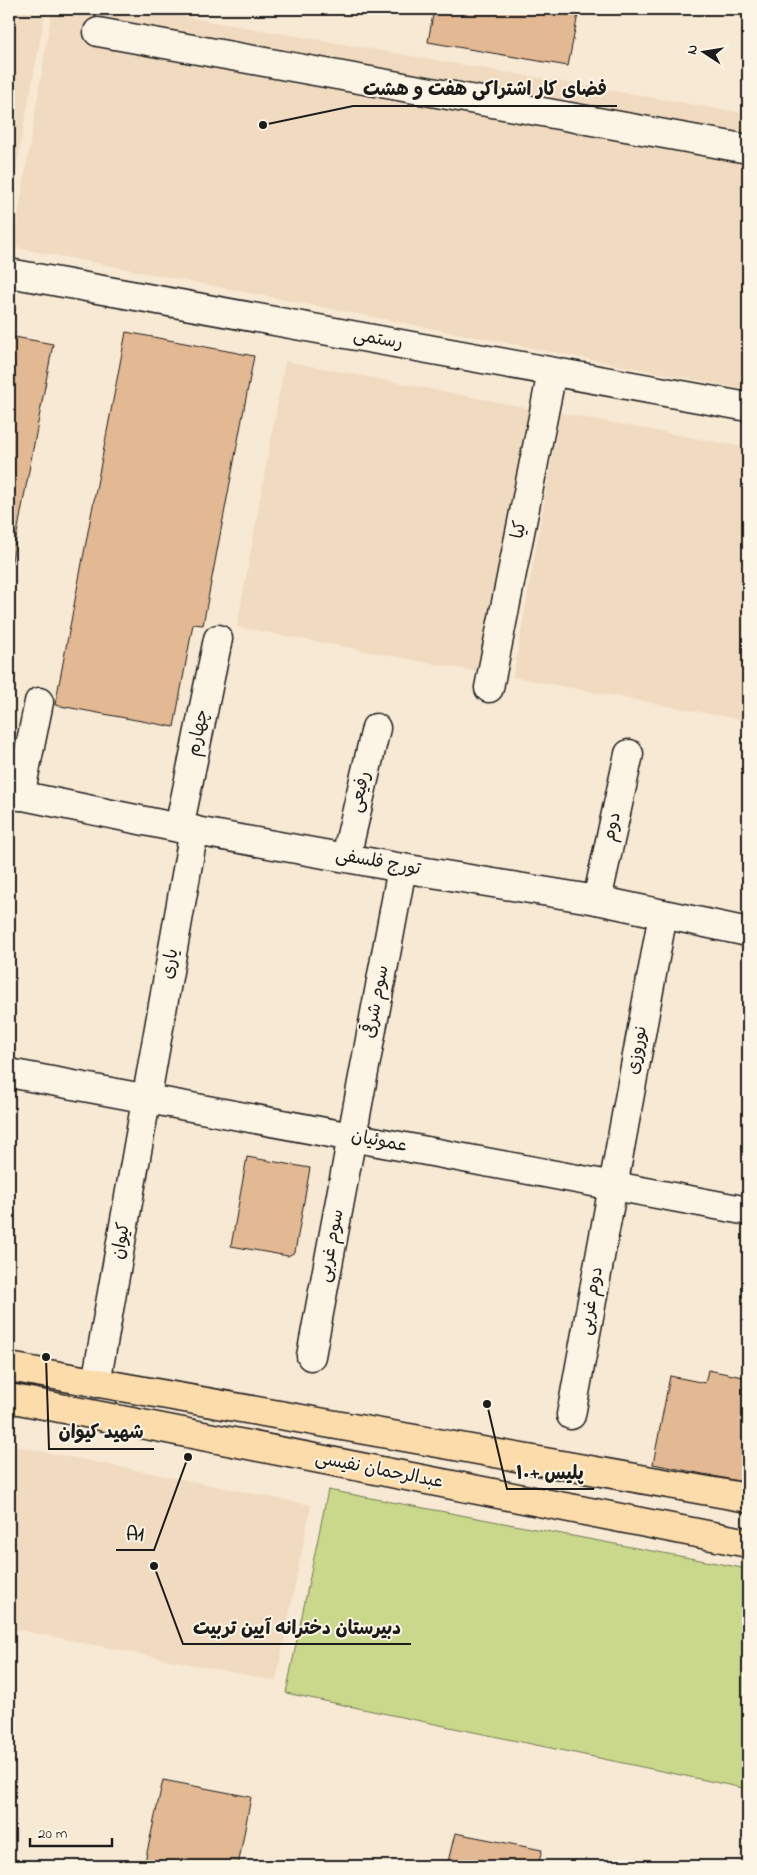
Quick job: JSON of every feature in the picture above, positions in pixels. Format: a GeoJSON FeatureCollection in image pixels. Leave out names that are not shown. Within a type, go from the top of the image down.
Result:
{"type":"FeatureCollection","features":[{"type":"Feature","properties":{"kind":"main road","name":"عبدالرحمان نفیسی"},"geometry":{"type":"LineString","coordinates":[[9,1367],[748,1498]]}},
{"type":"Feature","properties":{"kind":"main road","name":"عبدالرحمان نفیسی"},"geometry":{"type":"LineString","coordinates":[[9,1398],[748,1543]]}},
{"type":"Feature","properties":{"kind":"street"},"geometry":{"type":"LineString","coordinates":[[98,32],[748,149]]}},
{"type":"Feature","properties":{"kind":"street","name":"رستمی"},"geometry":{"type":"LineString","coordinates":[[9,273],[748,407]]}},
{"type":"Feature","properties":{"kind":"street","name":"کیا"},"geometry":{"type":"LineString","coordinates":[[489,688],[552,372]]}},
{"type":"Feature","properties":{"kind":"street","name":"چهارم"},"geometry":{"type":"LineString","coordinates":[[187,829],[218,639]]}},
{"type":"Feature","properties":{"kind":"street"},"geometry":{"type":"LineString","coordinates":[[14,794],[40,702]]}},
{"type":"Feature","properties":{"kind":"street","name":"رفیعی"},"geometry":{"type":"LineString","coordinates":[[346,857],[376,728]]}},
{"type":"Feature","properties":{"kind":"street","name":"دوم"},"geometry":{"type":"LineString","coordinates":[[598,900],[629,754]]}},
{"type":"Feature","properties":{"kind":"street","name":"تورج فلسفی"},"geometry":{"type":"LineString","coordinates":[[14,794],[187,829],[402,868],[598,900],[748,932]]}},
{"type":"Feature","properties":{"kind":"street","name":"یاری"},"geometry":{"type":"LineString","coordinates":[[147,1098],[187,829]]}},
{"type":"Feature","properties":{"kind":"street","name":"سوم شرقی"},"geometry":{"type":"LineString","coordinates":[[352,1137],[402,868]]}},
{"type":"Feature","properties":{"kind":"street","name":"نوروزی"},"geometry":{"type":"LineString","coordinates":[[614,1186],[663,914]]}},
{"type":"Feature","properties":{"kind":"street","name":"عموئیان"},"geometry":{"type":"LineString","coordinates":[[9,1073],[748,1211]]}},
{"type":"Feature","properties":{"kind":"street","name":"کیوان"},"geometry":{"type":"LineString","coordinates":[[96,1383],[147,1098]]}},
{"type":"Feature","properties":{"kind":"street","name":"سوم غربی"},"geometry":{"type":"LineString","coordinates":[[311,1356],[352,1137]]}},
{"type":"Feature","properties":{"kind":"street","name":"دوم غربی"},"geometry":{"type":"LineString","coordinates":[[571,1415],[614,1186]]}},
{"type":"Feature","properties":{"kind":"shaded area"},"geometry":{"type":"Polygon","coordinates":[[[9,9],[46,9],[9,205],[9,9]]]}},
{"type":"Feature","properties":{"kind":"shaded area"},"geometry":{"type":"Polygon","coordinates":[[[52,9],[139,9],[748,114],[748,390],[13,247],[52,9]]]}},
{"type":"Feature","properties":{"kind":"shaded area"},"geometry":{"type":"Polygon","coordinates":[[[285,361],[534,409],[484,673],[237,627],[285,361]]]}},
{"type":"Feature","properties":{"kind":"shaded area"},"geometry":{"type":"Polygon","coordinates":[[[560,413],[748,448],[748,721],[513,677],[560,413]]]}},
{"type":"Feature","properties":{"kind":"shaded area"},"geometry":{"type":"Polygon","coordinates":[[[9,1445],[311,1505],[276,1681],[9,1628],[9,1445]]]}},
{"type":"Feature","properties":{"kind":"green space"},"geometry":{"type":"Polygon","coordinates":[[[328,1490],[748,1569],[748,1789],[286,1693],[328,1490]]]}},
{"type":"Feature","properties":{"kind":"building"},"geometry":{"type":"Polygon","coordinates":[[[434,9],[579,9],[568,66],[428,42],[434,9]]]}},
{"type":"Feature","properties":{"kind":"building"},"geometry":{"type":"Polygon","coordinates":[[[126,332],[254,356],[203,625],[193,624],[174,727],[55,705],[126,332]]]}},
{"type":"Feature","properties":{"kind":"building"},"geometry":{"type":"Polygon","coordinates":[[[9,336],[53,344],[9,576],[9,336]]]}},
{"type":"Feature","properties":{"kind":"building"},"geometry":{"type":"Polygon","coordinates":[[[247,1157],[310,1168],[295,1252],[288,1256],[231,1246],[247,1157]]]}},
{"type":"Feature","properties":{"kind":"building"},"geometry":{"type":"Polygon","coordinates":[[[708,1370],[748,1378],[748,1483],[653,1464],[670,1376],[705,1383],[708,1370]]]}},
{"type":"Feature","properties":{"kind":"building"},"geometry":{"type":"Polygon","coordinates":[[[163,1780],[251,1797],[238,1866],[144,1866],[163,1780]]]}},
{"type":"Feature","properties":{"kind":"building"},"geometry":{"type":"Polygon","coordinates":[[[455,1833],[542,1850],[538,1866],[447,1866],[455,1833]]]}},
{"type":"Feature","properties":{"kind":"place","name":"فضای کار اشتراکی هفت و هشت"},"geometry":{"type":"Point","coordinates":[263,125]}},
{"type":"Feature","properties":{"kind":"place","name":"شهید کیوان"},"geometry":{"type":"Point","coordinates":[46,1357]}},
{"type":"Feature","properties":{"kind":"place","name":"پلیس +۱۰"},"geometry":{"type":"Point","coordinates":[487,1404]}},
{"type":"Feature","properties":{"kind":"place","name":"A1"},"geometry":{"type":"Point","coordinates":[188,1457]}},
{"type":"Feature","properties":{"kind":"place","name":"دبیرستان دخترانه آیین تربیت"},"geometry":{"type":"Point","coordinates":[154,1566]}}]}
